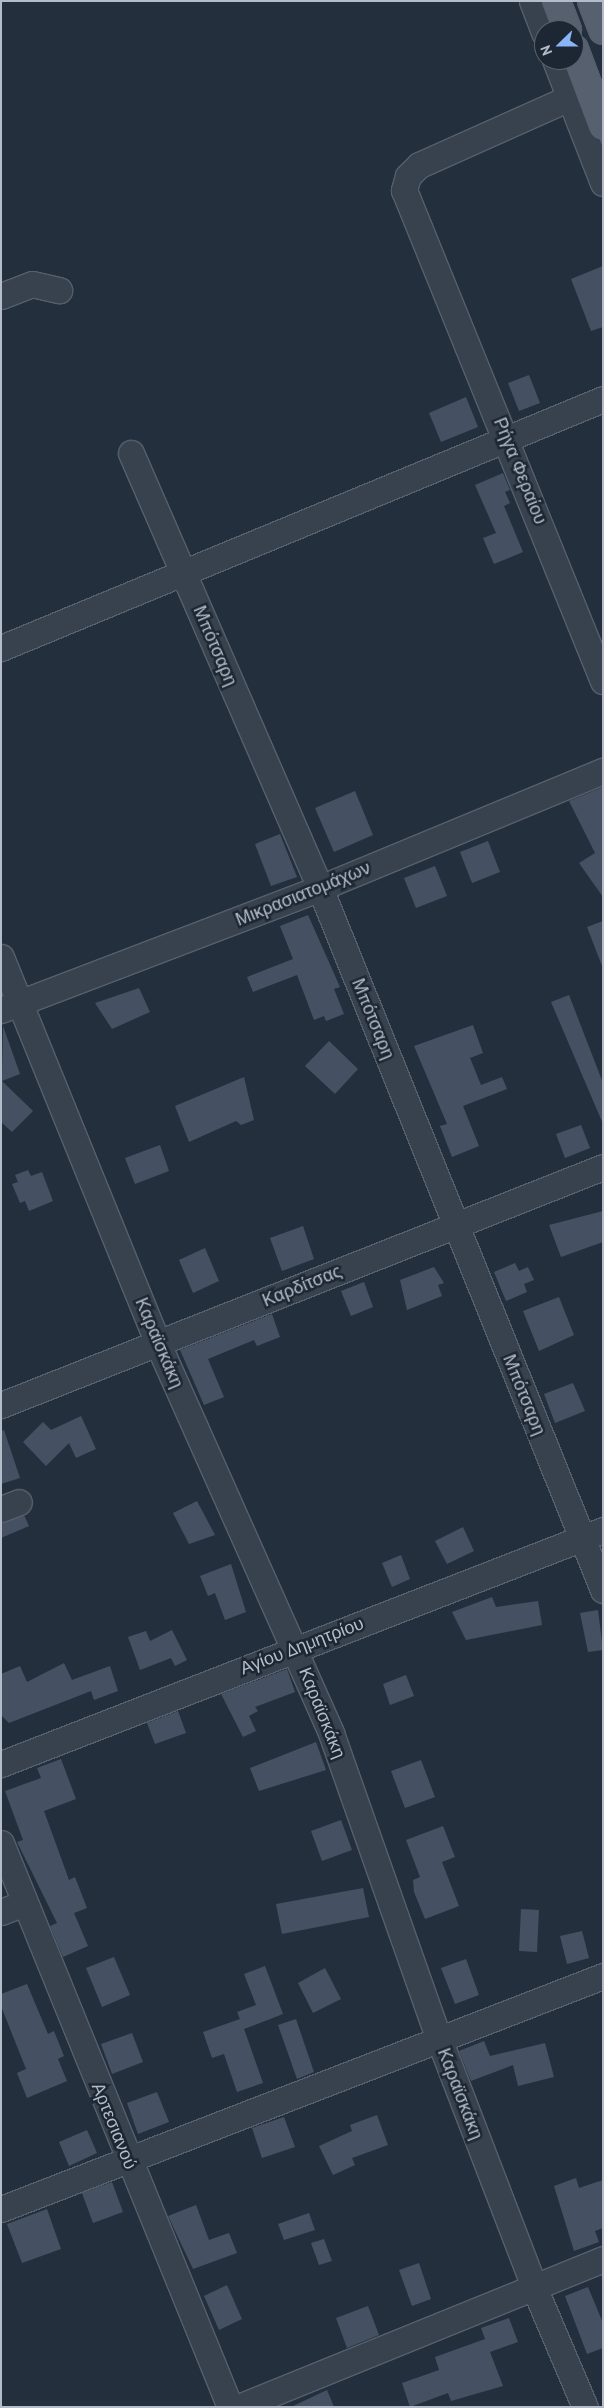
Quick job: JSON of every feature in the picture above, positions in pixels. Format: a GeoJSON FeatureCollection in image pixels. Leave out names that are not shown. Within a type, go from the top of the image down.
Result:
{"type":"FeatureCollection","features":[{"type":"Feature","properties":{"kind":"main road"},"geometry":{"type":"LineString","coordinates":[[556,1],[563,20]]}},
{"type":"Feature","properties":{"kind":"main road"},"geometry":{"type":"LineString","coordinates":[[592,1],[603,30]]}},
{"type":"Feature","properties":{"kind":"main road"},"geometry":{"type":"LineString","coordinates":[[582,70],[603,126]]}},
{"type":"Feature","properties":{"kind":"street"},"geometry":{"type":"LineString","coordinates":[[532,1],[539,20]]}},
{"type":"Feature","properties":{"kind":"street"},"geometry":{"type":"LineString","coordinates":[[559,70],[603,183]]}},
{"type":"Feature","properties":{"kind":"street","name":"Ρήγα Φεραίου"},"geometry":{"type":"LineString","coordinates":[[569,98],[432,158],[408,176],[406,204],[508,440],[603,681]]}},
{"type":"Feature","properties":{"kind":"street"},"geometry":{"type":"LineString","coordinates":[[1,296],[32,284],[59,290]]}},
{"type":"Feature","properties":{"kind":"street"},"geometry":{"type":"LineString","coordinates":[[1,648],[185,574],[603,399]]}},
{"type":"Feature","properties":{"kind":"street","name":"Μπότσαρη"},"geometry":{"type":"LineString","coordinates":[[131,453],[320,888],[455,1225],[592,1534],[603,1590]]}},
{"type":"Feature","properties":{"kind":"street","name":"Μικρασιατομάχων"},"geometry":{"type":"LineString","coordinates":[[10,1007],[320,888],[603,771]]}},
{"type":"Feature","properties":{"kind":"street","name":"Καραϊσκάκη"},"geometry":{"type":"LineString","coordinates":[[1,958],[10,1007],[158,1344],[295,1648],[349,1779],[439,2039],[534,2287],[585,2407]]}},
{"type":"Feature","properties":{"kind":"street","name":"Καρδίτσας"},"geometry":{"type":"LineString","coordinates":[[1,1405],[603,1167]]}},
{"type":"Feature","properties":{"kind":"street","name":"Αγίου Δημητρίου"},"geometry":{"type":"LineString","coordinates":[[1,1764],[592,1534]]}},
{"type":"Feature","properties":{"kind":"street","name":"Αρτεσιανού"},"geometry":{"type":"LineString","coordinates":[[1,1843],[127,2159],[230,2407]]}},
{"type":"Feature","properties":{"kind":"street"},"geometry":{"type":"LineString","coordinates":[[1,1912],[24,1903]]}},
{"type":"Feature","properties":{"kind":"street"},"geometry":{"type":"LineString","coordinates":[[1,2209],[603,1976]]}},
{"type":"Feature","properties":{"kind":"street"},"geometry":{"type":"LineString","coordinates":[[240,2407],[603,2259]]}},
{"type":"Feature","properties":{"kind":"building"},"geometry":{"type":"Polygon","coordinates":[[[603,266],[603,327],[591,331],[571,279],[603,266]]]}},
{"type":"Feature","properties":{"kind":"building"},"geometry":{"type":"Polygon","coordinates":[[[529,375],[540,403],[519,411],[508,383],[529,375]]]}},
{"type":"Feature","properties":{"kind":"building"},"geometry":{"type":"Polygon","coordinates":[[[466,397],[478,427],[441,442],[429,413],[466,397]]]}},
{"type":"Feature","properties":{"kind":"building"},"geometry":{"type":"Polygon","coordinates":[[[503,473],[510,490],[505,492],[510,503],[504,506],[523,552],[494,564],[483,538],[496,533],[475,485],[503,473]]]}},
{"type":"Feature","properties":{"kind":"building"},"geometry":{"type":"Polygon","coordinates":[[[603,787],[603,897],[579,863],[595,853],[569,801],[603,787]]]}},
{"type":"Feature","properties":{"kind":"building"},"geometry":{"type":"Polygon","coordinates":[[[355,791],[373,835],[334,852],[315,808],[355,791]]]}},
{"type":"Feature","properties":{"kind":"building"},"geometry":{"type":"Polygon","coordinates":[[[280,834],[297,877],[271,886],[255,844],[280,834]]]}},
{"type":"Feature","properties":{"kind":"building"},"geometry":{"type":"Polygon","coordinates":[[[488,841],[500,872],[472,883],[460,852],[488,841]]]}},
{"type":"Feature","properties":{"kind":"building"},"geometry":{"type":"Polygon","coordinates":[[[435,866],[447,896],[416,908],[404,878],[435,866]]]}},
{"type":"Feature","properties":{"kind":"building"},"geometry":{"type":"Polygon","coordinates":[[[308,915],[340,987],[334,989],[344,1014],[326,1021],[324,1016],[314,1020],[297,975],[253,992],[247,977],[293,959],[280,926],[308,915]]]}},
{"type":"Feature","properties":{"kind":"building"},"geometry":{"type":"Polygon","coordinates":[[[603,921],[603,965],[602,966],[587,927],[603,921]]]}},
{"type":"Feature","properties":{"kind":"building"},"geometry":{"type":"Polygon","coordinates":[[[139,988],[150,1012],[112,1029],[95,1003],[139,988]]]}},
{"type":"Feature","properties":{"kind":"building"},"geometry":{"type":"Polygon","coordinates":[[[569,995],[603,1083],[603,1124],[551,1002],[569,995]]]}},
{"type":"Feature","properties":{"kind":"building"},"geometry":{"type":"Polygon","coordinates":[[[473,1025],[483,1053],[470,1058],[481,1085],[502,1077],[507,1089],[463,1106],[479,1146],[452,1157],[440,1126],[447,1124],[414,1046],[473,1025]]]}},
{"type":"Feature","properties":{"kind":"building"},"geometry":{"type":"Polygon","coordinates":[[[3,1026],[20,1074],[2,1081],[33,1111],[12,1132],[1,1122],[3,1026]]]}},
{"type":"Feature","properties":{"kind":"building"},"geometry":{"type":"Polygon","coordinates":[[[329,1041],[358,1069],[335,1094],[305,1066],[329,1041]]]}},
{"type":"Feature","properties":{"kind":"building"},"geometry":{"type":"Polygon","coordinates":[[[244,1077],[254,1120],[241,1125],[236,1121],[189,1142],[175,1106],[244,1077]]]}},
{"type":"Feature","properties":{"kind":"building"},"geometry":{"type":"Polygon","coordinates":[[[581,1125],[590,1148],[565,1158],[556,1134],[581,1125]]]}},
{"type":"Feature","properties":{"kind":"building"},"geometry":{"type":"Polygon","coordinates":[[[160,1145],[169,1171],[135,1184],[125,1158],[160,1145]]]}},
{"type":"Feature","properties":{"kind":"building"},"geometry":{"type":"Polygon","coordinates":[[[28,1170],[31,1176],[42,1172],[53,1201],[29,1211],[25,1201],[20,1203],[12,1184],[18,1182],[15,1175],[28,1170]]]}},
{"type":"Feature","properties":{"kind":"building"},"geometry":{"type":"Polygon","coordinates":[[[603,1211],[603,1242],[561,1257],[549,1225],[603,1211]]]}},
{"type":"Feature","properties":{"kind":"building"},"geometry":{"type":"Polygon","coordinates":[[[303,1226],[314,1259],[282,1271],[270,1238],[303,1226]]]}},
{"type":"Feature","properties":{"kind":"building"},"geometry":{"type":"Polygon","coordinates":[[[205,1248],[219,1281],[193,1293],[179,1260],[205,1248]]]}},
{"type":"Feature","properties":{"kind":"building"},"geometry":{"type":"Polygon","coordinates":[[[515,1263],[519,1271],[528,1267],[534,1280],[524,1284],[527,1292],[506,1301],[494,1272],[515,1263]]]}},
{"type":"Feature","properties":{"kind":"building"},"geometry":{"type":"Polygon","coordinates":[[[434,1267],[444,1283],[438,1285],[442,1296],[407,1310],[400,1280],[434,1267]]]}},
{"type":"Feature","properties":{"kind":"building"},"geometry":{"type":"Polygon","coordinates":[[[364,1282],[373,1307],[351,1316],[341,1291],[364,1282]]]}},
{"type":"Feature","properties":{"kind":"building"},"geometry":{"type":"Polygon","coordinates":[[[559,1297],[574,1335],[539,1351],[523,1311],[559,1297]]]}},
{"type":"Feature","properties":{"kind":"building"},"geometry":{"type":"Polygon","coordinates":[[[272,1314],[280,1337],[257,1346],[254,1340],[208,1359],[224,1397],[204,1405],[180,1350],[272,1314]]]}},
{"type":"Feature","properties":{"kind":"building"},"geometry":{"type":"Polygon","coordinates":[[[573,1383],[585,1411],[555,1423],[544,1394],[573,1383]]]}},
{"type":"Feature","properties":{"kind":"building"},"geometry":{"type":"Polygon","coordinates":[[[81,1416],[96,1449],[76,1458],[69,1443],[46,1466],[23,1442],[43,1422],[51,1430],[81,1416]]]}},
{"type":"Feature","properties":{"kind":"building"},"geometry":{"type":"Polygon","coordinates":[[[4,1430],[20,1478],[1,1484],[1,1431],[4,1430]]]}},
{"type":"Feature","properties":{"kind":"building"},"geometry":{"type":"Polygon","coordinates":[[[197,1501],[215,1535],[189,1544],[173,1513],[197,1501]]]}},
{"type":"Feature","properties":{"kind":"building"},"geometry":{"type":"Polygon","coordinates":[[[24,1515],[29,1526],[1,1538],[1,1523],[24,1515]]]}},
{"type":"Feature","properties":{"kind":"building"},"geometry":{"type":"Polygon","coordinates":[[[463,1527],[474,1551],[447,1564],[435,1541],[463,1527]]]}},
{"type":"Feature","properties":{"kind":"building"},"geometry":{"type":"Polygon","coordinates":[[[401,1555],[410,1579],[392,1587],[382,1563],[401,1555]]]}},
{"type":"Feature","properties":{"kind":"building"},"geometry":{"type":"Polygon","coordinates":[[[231,1564],[246,1612],[225,1620],[215,1593],[208,1596],[200,1576],[231,1564]]]}},
{"type":"Feature","properties":{"kind":"building"},"geometry":{"type":"Polygon","coordinates":[[[492,1597],[496,1607],[538,1601],[542,1625],[466,1640],[452,1612],[492,1597]]]}},
{"type":"Feature","properties":{"kind":"building"},"geometry":{"type":"Polygon","coordinates":[[[598,1610],[603,1650],[588,1652],[580,1613],[598,1610]]]}},
{"type":"Feature","properties":{"kind":"building"},"geometry":{"type":"Polygon","coordinates":[[[172,1630],[187,1660],[175,1666],[171,1658],[140,1670],[128,1637],[146,1631],[150,1641],[172,1630]]]}},
{"type":"Feature","properties":{"kind":"building"},"geometry":{"type":"Polygon","coordinates":[[[64,1663],[72,1680],[110,1666],[118,1691],[94,1700],[91,1691],[9,1723],[1,1715],[1,1674],[20,1666],[27,1682],[64,1663]]]}},
{"type":"Feature","properties":{"kind":"building"},"geometry":{"type":"Polygon","coordinates":[[[287,1669],[295,1692],[255,1707],[258,1711],[249,1716],[256,1731],[243,1737],[221,1694],[287,1669]]]}},
{"type":"Feature","properties":{"kind":"building"},"geometry":{"type":"Polygon","coordinates":[[[406,1675],[414,1696],[390,1705],[383,1684],[406,1675]]]}},
{"type":"Feature","properties":{"kind":"building"},"geometry":{"type":"Polygon","coordinates":[[[178,1711],[186,1733],[155,1744],[147,1723],[178,1711]]]}},
{"type":"Feature","properties":{"kind":"building"},"geometry":{"type":"Polygon","coordinates":[[[316,1742],[326,1770],[259,1791],[250,1768],[316,1742]]]}},
{"type":"Feature","properties":{"kind":"building"},"geometry":{"type":"Polygon","coordinates":[[[61,1759],[76,1799],[44,1811],[69,1880],[75,1877],[87,1908],[74,1913],[88,1946],[63,1957],[50,1926],[57,1923],[17,1842],[23,1840],[5,1791],[41,1778],[37,1768],[61,1759]]]}},
{"type":"Feature","properties":{"kind":"building"},"geometry":{"type":"Polygon","coordinates":[[[421,1760],[435,1797],[405,1808],[391,1771],[421,1760]]]}},
{"type":"Feature","properties":{"kind":"building"},"geometry":{"type":"Polygon","coordinates":[[[341,1820],[352,1850],[322,1861],[311,1831],[341,1820]]]}},
{"type":"Feature","properties":{"kind":"building"},"geometry":{"type":"Polygon","coordinates":[[[443,1826],[455,1857],[442,1862],[459,1906],[425,1919],[414,1892],[413,1880],[420,1877],[406,1840],[443,1826]]]}},
{"type":"Feature","properties":{"kind":"building"},"geometry":{"type":"Polygon","coordinates":[[[363,1888],[369,1917],[282,1934],[276,1904],[363,1888]]]}},
{"type":"Feature","properties":{"kind":"building"},"geometry":{"type":"Polygon","coordinates":[[[521,1909],[539,1910],[537,1952],[519,1951],[521,1909]]]}},
{"type":"Feature","properties":{"kind":"building"},"geometry":{"type":"Polygon","coordinates":[[[582,1931],[589,1958],[567,1964],[560,1936],[582,1931]]]}},
{"type":"Feature","properties":{"kind":"building"},"geometry":{"type":"Polygon","coordinates":[[[114,1957],[130,1995],[102,2007],[86,1968],[114,1957]]]}},
{"type":"Feature","properties":{"kind":"building"},"geometry":{"type":"Polygon","coordinates":[[[466,1959],[479,1995],[455,2004],[441,1968],[466,1959]]]}},
{"type":"Feature","properties":{"kind":"building"},"geometry":{"type":"Polygon","coordinates":[[[265,1966],[283,2014],[244,2029],[263,2083],[237,2092],[224,2054],[212,2058],[203,2032],[240,2019],[237,2012],[256,2005],[244,1974],[265,1966]]]}},
{"type":"Feature","properties":{"kind":"building"},"geometry":{"type":"Polygon","coordinates":[[[325,1968],[341,1999],[313,2013],[298,1983],[325,1968]]]}},
{"type":"Feature","properties":{"kind":"building"},"geometry":{"type":"Polygon","coordinates":[[[27,1984],[48,2034],[54,2031],[64,2056],[58,2059],[67,2081],[27,2098],[17,2073],[26,2069],[1,2006],[1,1994],[27,1984]]]}},
{"type":"Feature","properties":{"kind":"building"},"geometry":{"type":"Polygon","coordinates":[[[296,2019],[314,2072],[297,2079],[278,2025],[296,2019]]]}},
{"type":"Feature","properties":{"kind":"building"},"geometry":{"type":"Polygon","coordinates":[[[132,2033],[143,2062],[112,2074],[101,2044],[132,2033]]]}},
{"type":"Feature","properties":{"kind":"building"},"geometry":{"type":"Polygon","coordinates":[[[484,2041],[490,2056],[545,2043],[554,2077],[518,2086],[513,2065],[471,2081],[459,2051],[484,2041]]]}},
{"type":"Feature","properties":{"kind":"building"},"geometry":{"type":"Polygon","coordinates":[[[157,2092],[169,2122],[138,2134],[127,2103],[157,2092]]]}},
{"type":"Feature","properties":{"kind":"building"},"geometry":{"type":"Polygon","coordinates":[[[377,2115],[388,2145],[352,2158],[355,2165],[333,2175],[319,2146],[352,2131],[350,2125],[377,2115]]]}},
{"type":"Feature","properties":{"kind":"building"},"geometry":{"type":"Polygon","coordinates":[[[284,2117],[295,2147],[262,2158],[252,2128],[284,2117]]]}},
{"type":"Feature","properties":{"kind":"building"},"geometry":{"type":"Polygon","coordinates":[[[87,2130],[97,2153],[69,2166],[59,2142],[87,2130]]]}},
{"type":"Feature","properties":{"kind":"building"},"geometry":{"type":"Polygon","coordinates":[[[576,2178],[579,2188],[603,2180],[603,2228],[595,2231],[599,2242],[574,2251],[554,2186],[576,2178]]]}},
{"type":"Feature","properties":{"kind":"building"},"geometry":{"type":"Polygon","coordinates":[[[112,2182],[123,2212],[93,2223],[82,2193],[112,2182]]]}},
{"type":"Feature","properties":{"kind":"building"},"geometry":{"type":"Polygon","coordinates":[[[196,2205],[209,2240],[229,2233],[237,2253],[193,2269],[168,2216],[196,2205]]]}},
{"type":"Feature","properties":{"kind":"building"},"geometry":{"type":"Polygon","coordinates":[[[47,2209],[61,2249],[22,2263],[7,2224],[47,2209]]]}},
{"type":"Feature","properties":{"kind":"building"},"geometry":{"type":"Polygon","coordinates":[[[309,2213],[315,2230],[284,2240],[278,2224],[309,2213]]]}},
{"type":"Feature","properties":{"kind":"building"},"geometry":{"type":"Polygon","coordinates":[[[324,2239],[332,2261],[319,2265],[311,2243],[324,2239]]]}},
{"type":"Feature","properties":{"kind":"building"},"geometry":{"type":"Polygon","coordinates":[[[419,2263],[431,2299],[412,2306],[399,2270],[419,2263]]]}},
{"type":"Feature","properties":{"kind":"building"},"geometry":{"type":"Polygon","coordinates":[[[227,2285],[242,2319],[219,2330],[204,2296],[227,2285]]]}},
{"type":"Feature","properties":{"kind":"building"},"geometry":{"type":"Polygon","coordinates":[[[588,2287],[603,2323],[603,2348],[587,2354],[565,2296],[588,2287]]]}},
{"type":"Feature","properties":{"kind":"building"},"geometry":{"type":"Polygon","coordinates":[[[368,2306],[379,2335],[347,2348],[336,2318],[368,2306]]]}},
{"type":"Feature","properties":{"kind":"building"},"geometry":{"type":"Polygon","coordinates":[[[509,2318],[518,2342],[490,2352],[503,2386],[451,2401],[448,2393],[410,2407],[402,2383],[439,2370],[435,2357],[485,2339],[481,2328],[509,2318]]]}},
{"type":"Feature","properties":{"kind":"building"},"geometry":{"type":"Polygon","coordinates":[[[327,2390],[334,2407],[291,2407],[327,2390]]]}}]}
